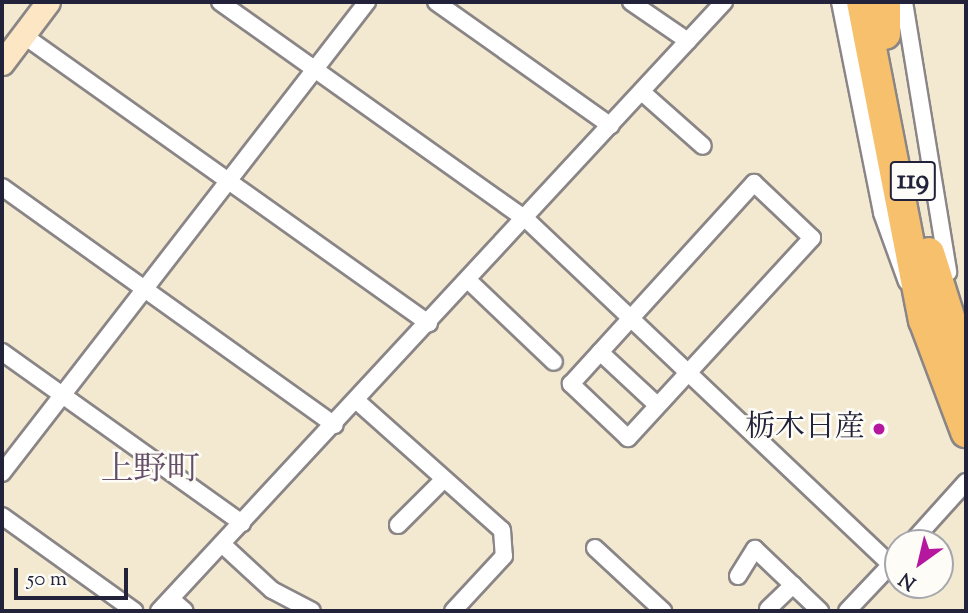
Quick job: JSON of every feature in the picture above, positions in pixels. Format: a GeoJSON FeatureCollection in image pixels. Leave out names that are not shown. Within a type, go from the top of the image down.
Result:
{"type":"FeatureCollection","features":[{"type":"Feature","properties":{"kind":"highway","name":"119"},"geometry":{"type":"LineString","coordinates":[[862,2],[937,323],[966,432]]}},
{"type":"Feature","properties":{"kind":"highway","name":"119"},"geometry":{"type":"LineString","coordinates":[[883,2],[885,34],[937,323],[966,370]]}},
{"type":"Feature","properties":{"kind":"street"},"geometry":{"type":"LineString","coordinates":[[2,63],[48,2]]}},
{"type":"Feature","properties":{"kind":"street"},"geometry":{"type":"LineString","coordinates":[[220,2],[527,219],[687,372],[884,552]]}},
{"type":"Feature","properties":{"kind":"street"},"geometry":{"type":"LineString","coordinates":[[2,473],[367,2]]}},
{"type":"Feature","properties":{"kind":"street"},"geometry":{"type":"LineString","coordinates":[[436,2],[611,125]]}},
{"type":"Feature","properties":{"kind":"street"},"geometry":{"type":"LineString","coordinates":[[631,2],[688,41]]}},
{"type":"Feature","properties":{"kind":"street"},"geometry":{"type":"LineString","coordinates":[[159,611],[469,282],[724,2]]}},
{"type":"Feature","properties":{"kind":"street"},"geometry":{"type":"LineString","coordinates":[[840,2],[882,213],[937,323]]}},
{"type":"Feature","properties":{"kind":"street"},"geometry":{"type":"LineString","coordinates":[[904,2],[947,268],[937,323]]}},
{"type":"Feature","properties":{"kind":"street"},"geometry":{"type":"LineString","coordinates":[[23,35],[429,324]]}},
{"type":"Feature","properties":{"kind":"street"},"geometry":{"type":"LineString","coordinates":[[642,92],[703,146]]}},
{"type":"Feature","properties":{"kind":"street"},"geometry":{"type":"LineString","coordinates":[[754,183],[812,238],[628,438],[571,384],[600,352],[754,183]]}},
{"type":"Feature","properties":{"kind":"street"},"geometry":{"type":"LineString","coordinates":[[2,187],[334,425]]}},
{"type":"Feature","properties":{"kind":"street"},"geometry":{"type":"LineString","coordinates":[[469,282],[555,362]]}},
{"type":"Feature","properties":{"kind":"street"},"geometry":{"type":"LineString","coordinates":[[2,352],[242,523]]}},
{"type":"Feature","properties":{"kind":"street"},"geometry":{"type":"LineString","coordinates":[[600,352],[657,405]]}},
{"type":"Feature","properties":{"kind":"street"},"geometry":{"type":"LineString","coordinates":[[357,401],[502,530],[507,543],[504,556],[453,611]]}},
{"type":"Feature","properties":{"kind":"street"},"geometry":{"type":"LineString","coordinates":[[398,525],[444,479]]}},
{"type":"Feature","properties":{"kind":"street"},"geometry":{"type":"LineString","coordinates":[[924,529],[966,482]]}},
{"type":"Feature","properties":{"kind":"street"},"geometry":{"type":"LineString","coordinates":[[2,516],[134,611]]}},
{"type":"Feature","properties":{"kind":"street"},"geometry":{"type":"LineString","coordinates":[[222,544],[272,590],[312,611]]}},
{"type":"Feature","properties":{"kind":"street"},"geometry":{"type":"LineString","coordinates":[[595,548],[663,611]]}},
{"type":"Feature","properties":{"kind":"street"},"geometry":{"type":"LineString","coordinates":[[738,576],[755,549],[820,611]]}},
{"type":"Feature","properties":{"kind":"street"},"geometry":{"type":"LineString","coordinates":[[847,611],[884,572]]}},
{"type":"Feature","properties":{"kind":"street"},"geometry":{"type":"LineString","coordinates":[[768,609],[793,585]]}},
{"type":"Feature","properties":{"kind":"street"},"geometry":{"type":"LineString","coordinates":[[171,598],[185,611]]}},
{"type":"Feature","properties":{"kind":"place","name":"栃木日産"},"geometry":{"type":"Point","coordinates":[879,429]}},
{"type":"Feature","properties":{"kind":"district","name":"上野町"},"geometry":{"type":"Point","coordinates":[150,472]}}]}
